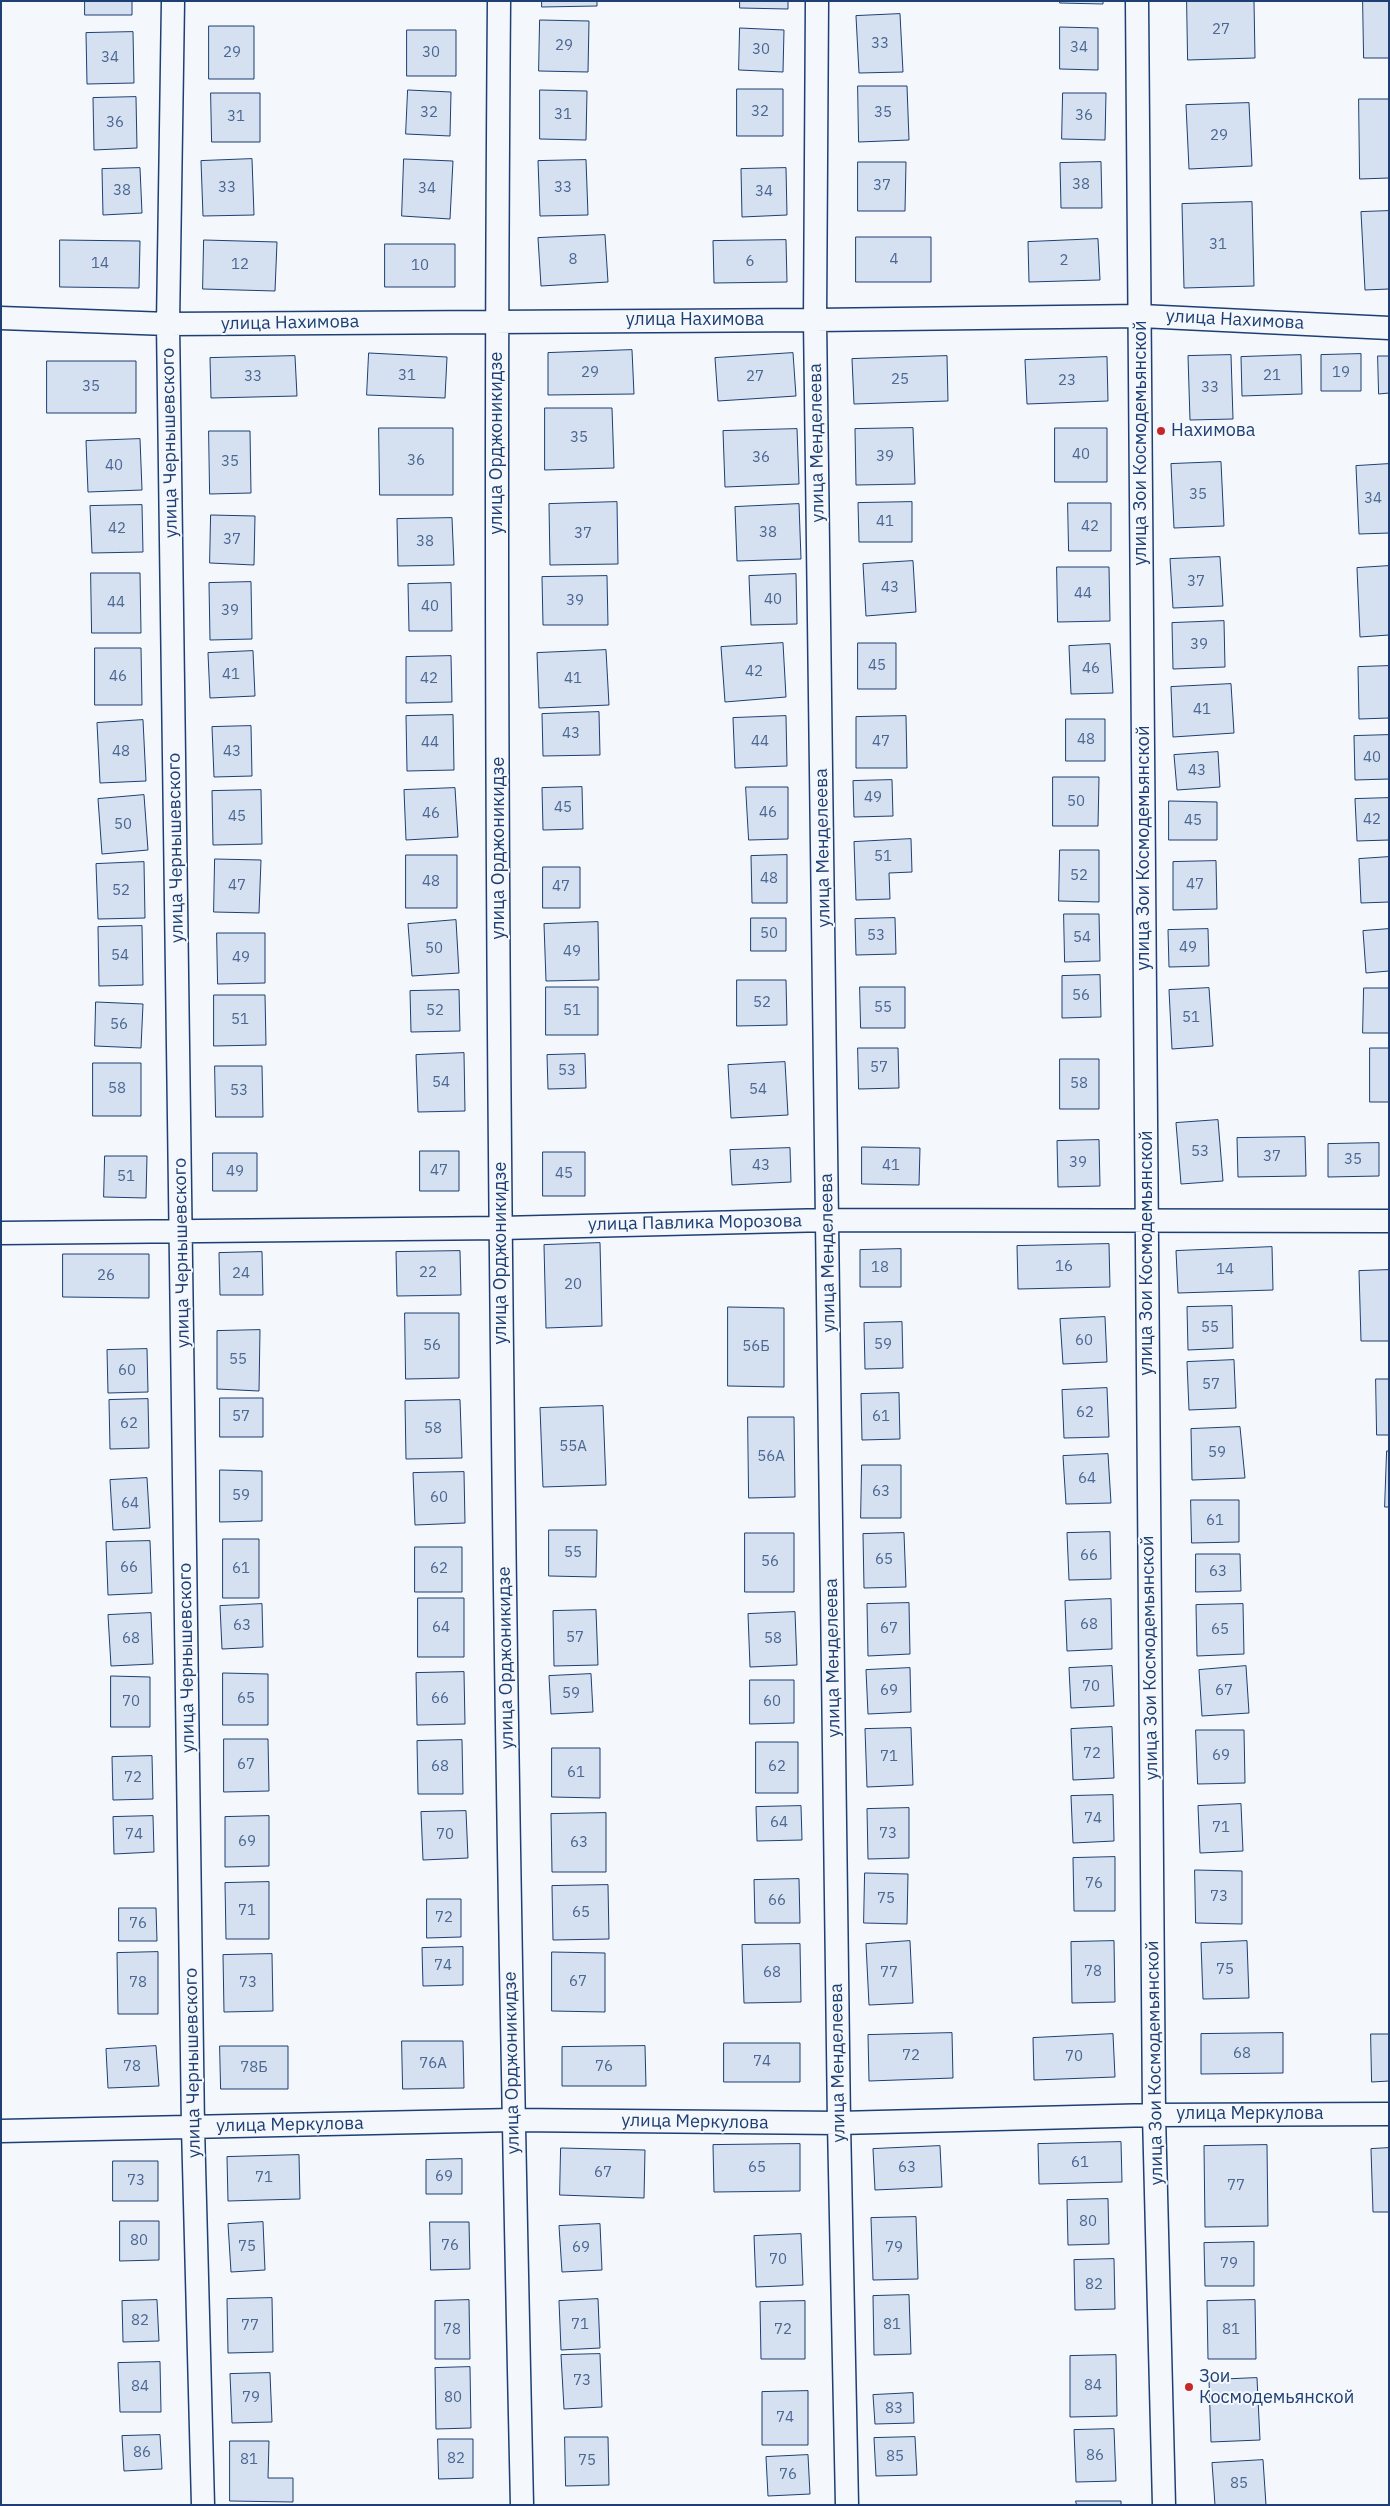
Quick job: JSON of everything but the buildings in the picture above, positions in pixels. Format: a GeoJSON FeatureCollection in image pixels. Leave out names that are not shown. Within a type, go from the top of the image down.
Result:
{"type":"FeatureCollection","features":[{"type":"Feature","properties":{"kind":"street","name":"улица Чернышевского"},"geometry":{"type":"LineString","coordinates":[[173,1],[168,324],[193,2126],[202,2505]]}},
{"type":"Feature","properties":{"kind":"street","name":"улица Орджоникидзе"},"geometry":{"type":"LineString","coordinates":[[499,1],[496,320],[501,1228],[513,2120],[522,2505]]}},
{"type":"Feature","properties":{"kind":"street","name":"улица Менделеева"},"geometry":{"type":"LineString","coordinates":[[817,1],[815,320],[839,2123],[847,2505]]}},
{"type":"Feature","properties":{"kind":"street","name":"улица Зои Космодемьянской"},"geometry":{"type":"LineString","coordinates":[[1137,1],[1154,2114],[1164,2505]]}},
{"type":"Feature","properties":{"kind":"street","name":"улица Нахимова"},"geometry":{"type":"LineString","coordinates":[[1,318],[168,324],[1141,316],[1389,328]]}},
{"type":"Feature","properties":{"kind":"street","name":"улица Павлика Морозова"},"geometry":{"type":"LineString","coordinates":[[1,1233],[501,1228],[828,1220],[1389,1221]]}},
{"type":"Feature","properties":{"kind":"street","name":"улица Меркулова"},"geometry":{"type":"LineString","coordinates":[[1,2130],[513,2120],[839,2123],[1154,2114],[1389,2114]]}},
{"type":"Feature","properties":{"kind":"place","name":"Нахимова"},"geometry":{"type":"Point","coordinates":[1161,431]}},
{"type":"Feature","properties":{"kind":"place","name":"Зои Космодемьянской"},"geometry":{"type":"Point","coordinates":[1189,2387]}}]}
